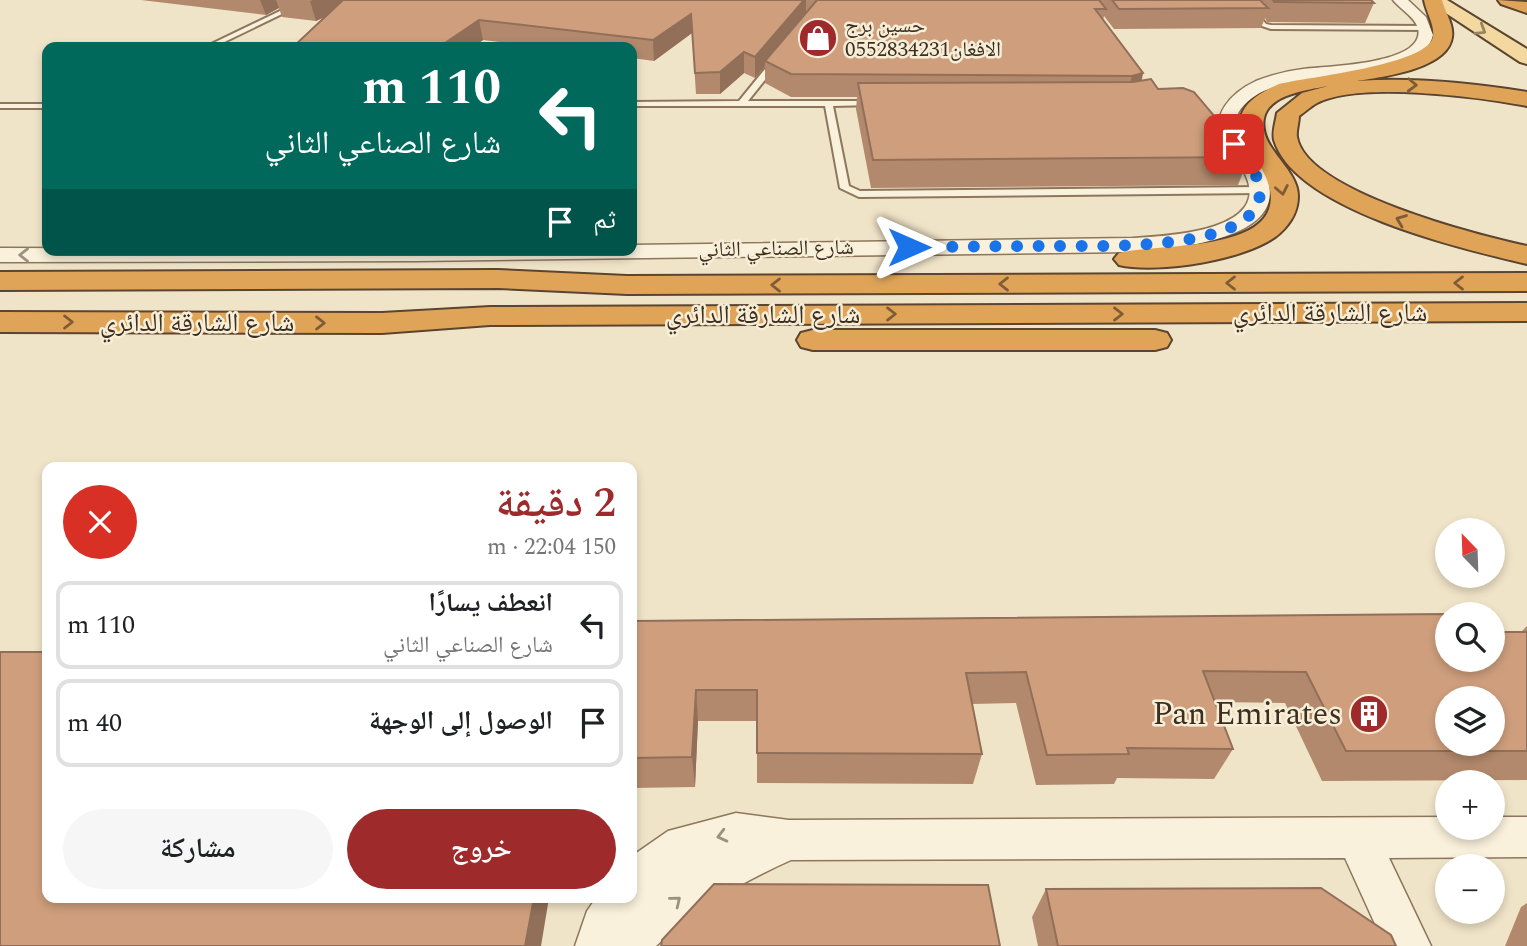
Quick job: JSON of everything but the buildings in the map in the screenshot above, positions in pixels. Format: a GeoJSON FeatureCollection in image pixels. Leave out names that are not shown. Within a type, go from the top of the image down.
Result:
{"type":"FeatureCollection","features":[{"type":"Feature","properties":{"kind":"highway"},"geometry":{"type":"LineString","coordinates":[[498,279],[616,268],[1159,259],[1200,255],[1226,248],[1265,229],[1278,218],[1284,205],[1285,196],[1279,177],[1253,136],[1252,126],[1258,106],[1278,91],[1293,85],[1384,71],[1427,57],[1438,50],[1443,37],[1434,0]]}},
{"type":"Feature","properties":{"kind":"highway"},"geometry":{"type":"LineString","coordinates":[[1507,0],[1527,8]]}},
{"type":"Feature","properties":{"kind":"highway"},"geometry":{"type":"LineString","coordinates":[[1520,253],[1416,226],[1340,192],[1313,174],[1295,157],[1285,141],[1283,127],[1289,114],[1301,103],[1319,95],[1362,87],[1438,86],[1527,99]]}},
{"type":"Feature","properties":{"kind":"highway","name":"شارع الشارقة الدائري"},"geometry":{"type":"LineString","coordinates":[[0,281],[498,279],[627,285],[1527,282]]}},
{"type":"Feature","properties":{"kind":"highway","name":"شارع الشارقة الدائري"},"geometry":{"type":"LineString","coordinates":[[0,322],[382,323],[504,316],[1527,312]]}},
{"type":"Feature","properties":{"kind":"highway"},"geometry":{"type":"LineString","coordinates":[[382,323],[474,335],[697,336],[870,342],[1527,337]]}},
{"type":"Feature","properties":{"kind":"main road"},"geometry":{"type":"LineString","coordinates":[[1434,0],[1527,58]]}},
{"type":"Feature","properties":{"kind":"street"},"geometry":{"type":"LineString","coordinates":[[1260,190],[1257,177],[1227,130],[1228,117],[1234,105],[1265,83],[1286,76],[1371,65],[1403,57],[1422,45],[1425,28],[1420,19],[1400,0]]}},
{"type":"Feature","properties":{"kind":"street","name":"شارع الصناعي الثاني"},"geometry":{"type":"LineString","coordinates":[[637,251],[1132,245],[1204,237],[1232,227],[1253,210],[1260,190]]}},
{"type":"Feature","properties":{"kind":"street","name":"شارع الصناعي الثاني"},"geometry":{"type":"LineString","coordinates":[[0,255],[42,255]]}},
{"type":"Feature","properties":{"kind":"street"},"geometry":{"type":"LineString","coordinates":[[637,878],[683,846],[736,833],[789,840],[1527,837]]}},
{"type":"Feature","properties":{"kind":"street"},"geometry":{"type":"LineString","coordinates":[[1357,837],[1408,946]]}},
{"type":"Feature","properties":{"kind":"street"},"geometry":{"type":"LineString","coordinates":[[625,946],[683,894],[735,863],[789,840]]}},
{"type":"Feature","properties":{"kind":"street"},"geometry":{"type":"LineString","coordinates":[[598,946],[603,927],[620,903]]}},
{"type":"Feature","properties":{"kind":"lane"},"geometry":{"type":"LineString","coordinates":[[220,42],[308,0]]}},
{"type":"Feature","properties":{"kind":"lane"},"geometry":{"type":"LineString","coordinates":[[1241,0],[1264,25],[1271,27],[1425,28]]}},
{"type":"Feature","properties":{"kind":"lane"},"geometry":{"type":"LineString","coordinates":[[741,104],[783,54]]}},
{"type":"Feature","properties":{"kind":"lane"},"geometry":{"type":"LineString","coordinates":[[829,103],[845,188],[859,194],[1260,190]]}},
{"type":"Feature","properties":{"kind":"lane"},"geometry":{"type":"LineString","coordinates":[[637,104],[883,103]]}},
{"type":"Feature","properties":{"kind":"lane"},"geometry":{"type":"LineString","coordinates":[[0,106],[42,106]]}},
{"type":"Feature","properties":{"kind":"place","name":"حسين برج الافغان0552834231"},"geometry":{"type":"Point","coordinates":[818,38]}},
{"type":"Feature","properties":{"kind":"place","name":"Pan Emirates"},"geometry":{"type":"Point","coordinates":[1369,714]}},
{"type":"Feature","properties":{"kind":"route"},"geometry":{"type":"LineString","coordinates":[[909,247],[1132,245],[1170,243],[1204,237],[1232,227],[1248,216],[1257,204],[1260,190],[1257,177],[1234,144]]}}]}
